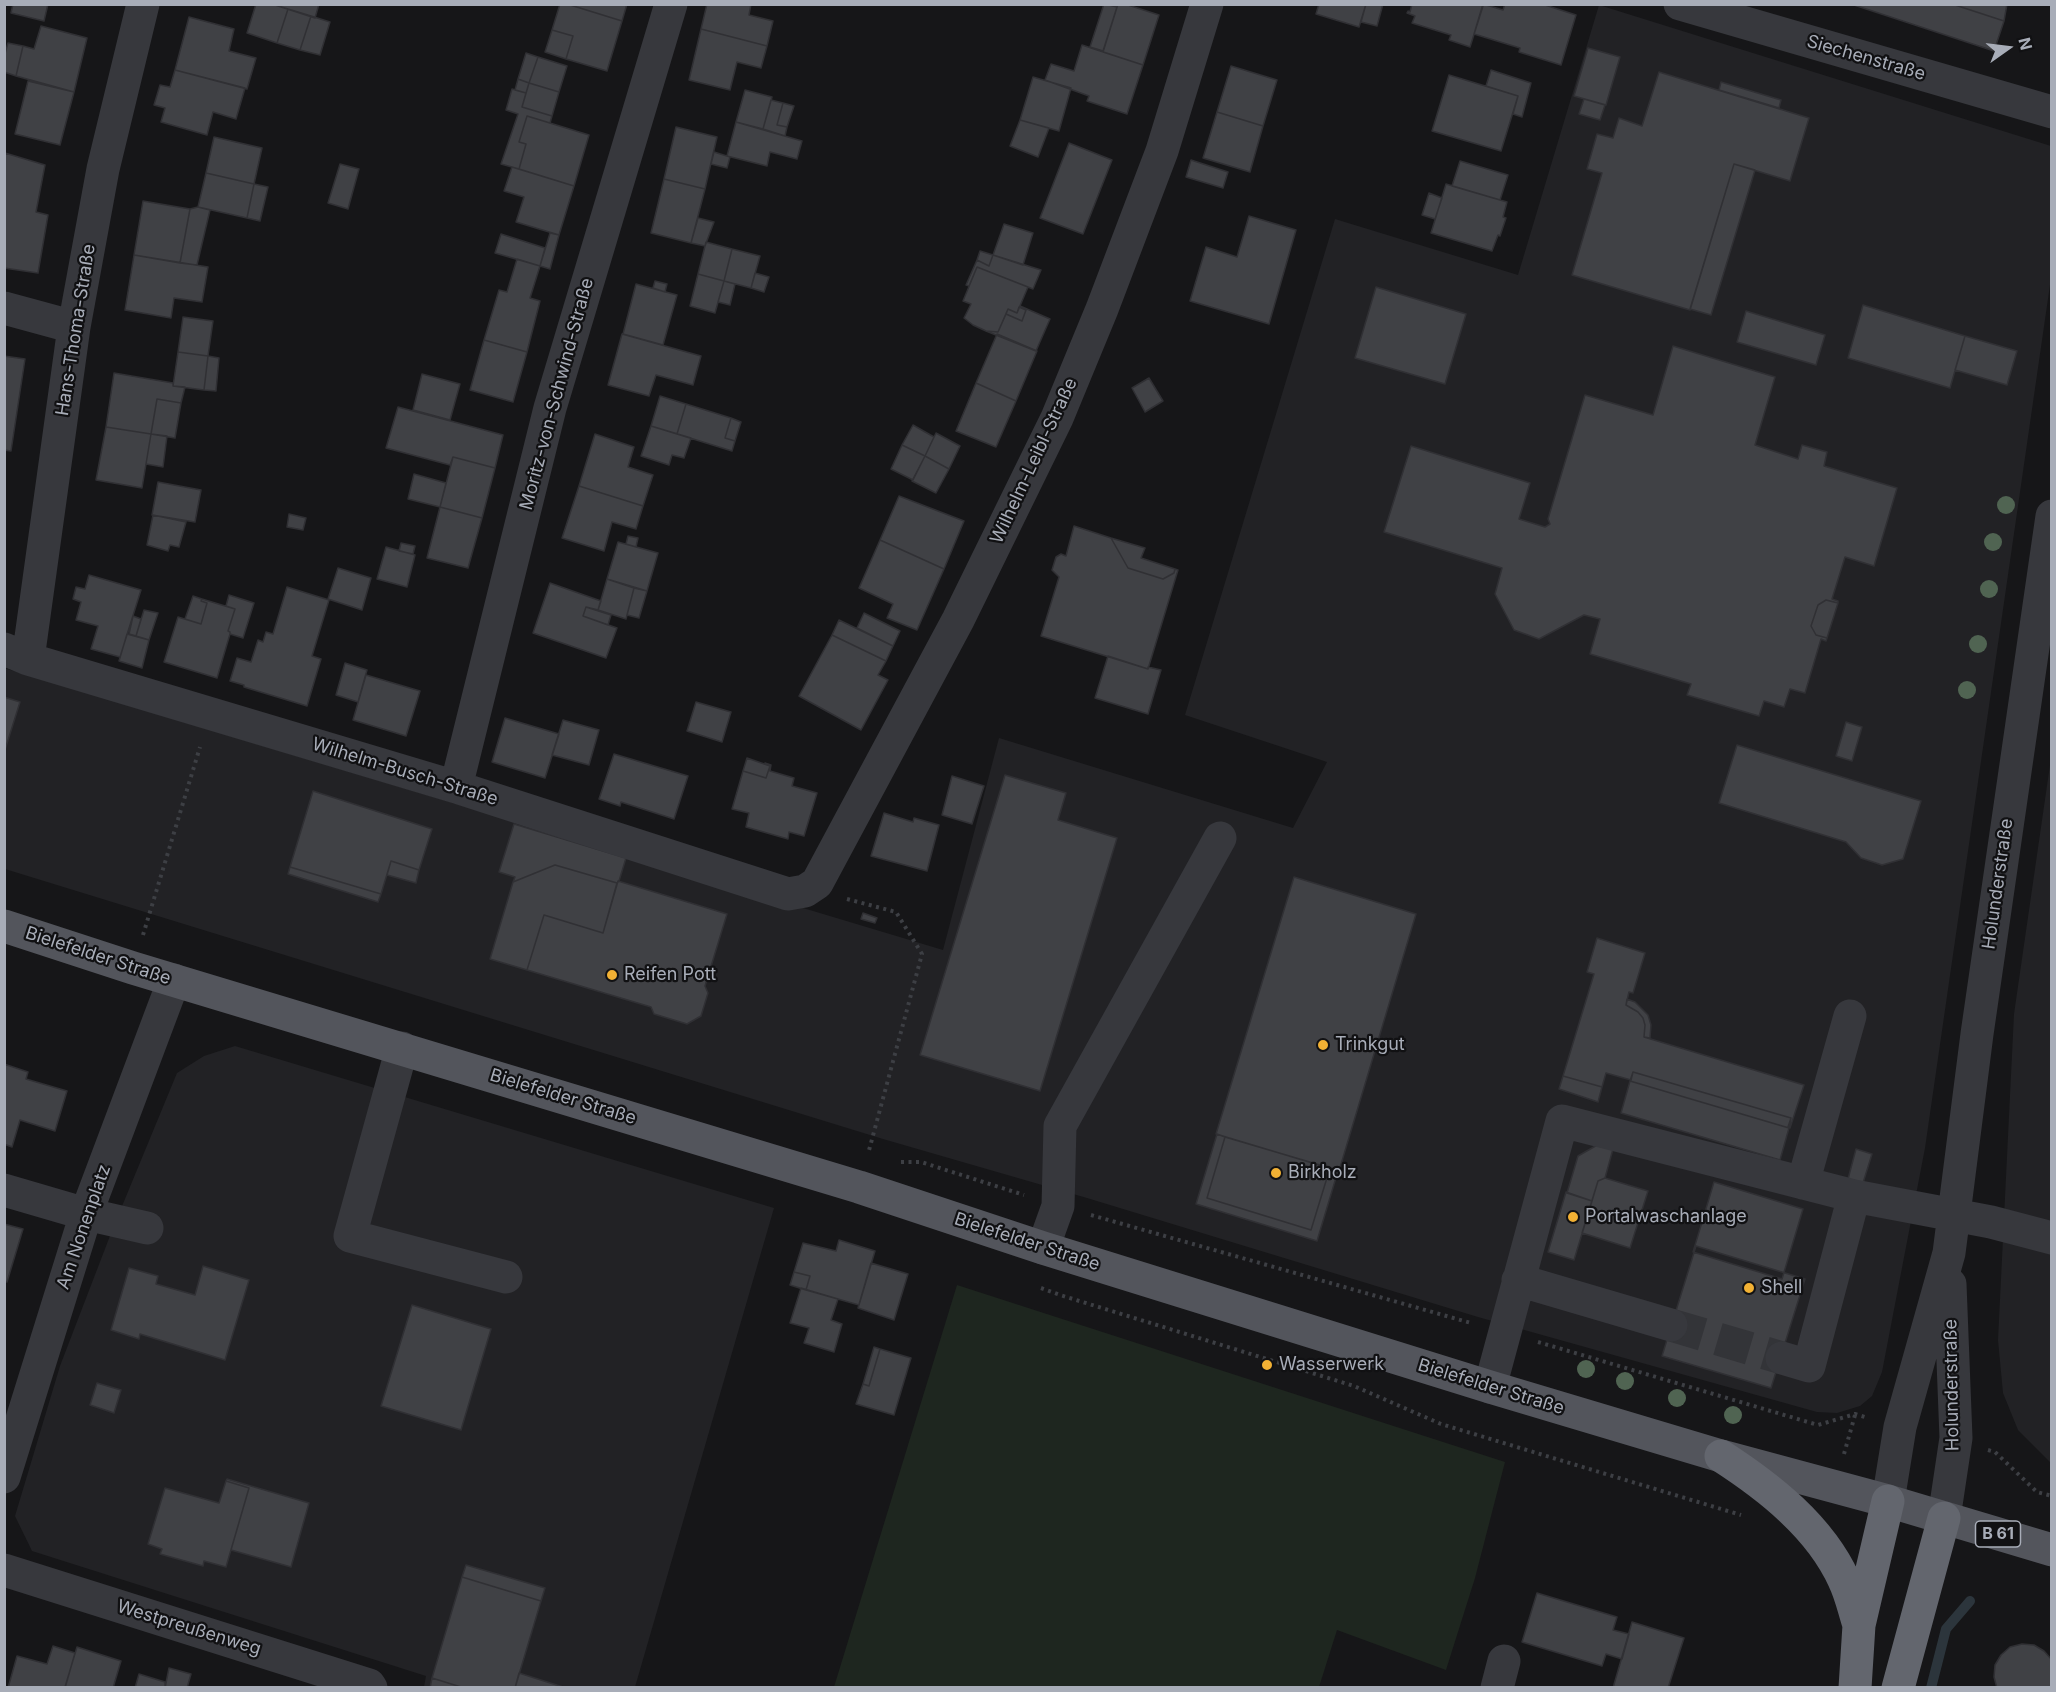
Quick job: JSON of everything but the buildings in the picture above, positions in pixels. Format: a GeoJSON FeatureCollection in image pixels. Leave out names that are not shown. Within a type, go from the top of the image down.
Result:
{"type":"FeatureCollection","features":[{"type":"Feature","properties":{"kind":"highway"},"geometry":{"type":"LineString","coordinates":[[1721,1455],[1782,1501],[1818,1540],[1845,1581],[1859,1625]]}},
{"type":"Feature","properties":{"kind":"highway"},"geometry":{"type":"LineString","coordinates":[[1855,1688],[1859,1625],[1888,1501]]}},
{"type":"Feature","properties":{"kind":"highway"},"geometry":{"type":"LineString","coordinates":[[1898,1688],[1944,1518]]}},
{"type":"Feature","properties":{"kind":"main road","name":"Bielefelder Straße"},"geometry":{"type":"LineString","coordinates":[[4,926],[133,968],[860,1187],[1043,1248],[1490,1388],[2052,1550]]}},
{"type":"Feature","properties":{"kind":"street","name":"Hans-Thoma-Straße"},"geometry":{"type":"LineString","coordinates":[[16,654],[103,169],[143,4]]}},
{"type":"Feature","properties":{"kind":"street","name":"Moritz-von-Schwind-Straße"},"geometry":{"type":"LineString","coordinates":[[456,787],[550,408],[671,4]]}},
{"type":"Feature","properties":{"kind":"street","name":"Wilhelm-Leibl-Straße"},"geometry":{"type":"LineString","coordinates":[[811,887],[958,620],[1057,418],[1102,309],[1162,151],[1207,4]]}},
{"type":"Feature","properties":{"kind":"street","name":"Siechenstraße"},"geometry":{"type":"LineString","coordinates":[[1680,4],[2052,112]]}},
{"type":"Feature","properties":{"kind":"street"},"geometry":{"type":"LineString","coordinates":[[4,308],[74,327]]}},
{"type":"Feature","properties":{"kind":"street","name":"Holunderstraße"},"geometry":{"type":"LineString","coordinates":[[1888,1501],[1900,1427],[1949,1253],[1977,1034],[2042,654],[2052,516]]}},
{"type":"Feature","properties":{"kind":"street","name":"Wilhelm-Busch-Straße"},"geometry":{"type":"LineString","coordinates":[[16,654],[456,787],[788,894],[811,887]]}},
{"type":"Feature","properties":{"kind":"street"},"geometry":{"type":"LineString","coordinates":[[1043,1248],[1058,1206],[1060,1126],[1221,838]]}},
{"type":"Feature","properties":{"kind":"street","name":"Am Nonenplatz"},"geometry":{"type":"LineString","coordinates":[[4,1477],[86,1214],[174,980]]}},
{"type":"Feature","properties":{"kind":"street"},"geometry":{"type":"LineString","coordinates":[[1803,1183],[1850,1016]]}},
{"type":"Feature","properties":{"kind":"street"},"geometry":{"type":"LineString","coordinates":[[402,1048],[350,1236],[506,1277]]}},
{"type":"Feature","properties":{"kind":"street"},"geometry":{"type":"LineString","coordinates":[[1490,1388],[1503,1332],[1562,1121],[1854,1196],[1991,1222],[2052,1239]]}},
{"type":"Feature","properties":{"kind":"street"},"geometry":{"type":"LineString","coordinates":[[4,1190],[86,1214],[147,1228]]}},
{"type":"Feature","properties":{"kind":"street"},"geometry":{"type":"LineString","coordinates":[[1782,1358],[1809,1366],[1854,1196]]}},
{"type":"Feature","properties":{"kind":"street","name":"Holunderstraße"},"geometry":{"type":"LineString","coordinates":[[1944,1518],[1956,1438],[1949,1253]]}},
{"type":"Feature","properties":{"kind":"street"},"geometry":{"type":"LineString","coordinates":[[1518,1280],[1671,1325]]}},
{"type":"Feature","properties":{"kind":"street","name":"Westpreußenweg"},"geometry":{"type":"LineString","coordinates":[[4,1570],[369,1685],[371,1688]]}},
{"type":"Feature","properties":{"kind":"path"},"geometry":{"type":"LineString","coordinates":[[133,968],[212,715]]}},
{"type":"Feature","properties":{"kind":"path"},"geometry":{"type":"LineString","coordinates":[[811,887],[834,896],[896,912],[922,954],[866,1161]]}},
{"type":"Feature","properties":{"kind":"path"},"geometry":{"type":"LineString","coordinates":[[899,1162],[921,1162],[1058,1206],[1503,1332],[1818,1425],[1855,1414]]}},
{"type":"Feature","properties":{"kind":"path"},"geometry":{"type":"LineString","coordinates":[[1038,1286],[1060,1295],[1354,1386],[1441,1424],[1742,1515]]}},
{"type":"Feature","properties":{"kind":"shaded area"},"geometry":{"type":"Polygon","coordinates":[[[1599,5],[2051,146],[2051,278],[1925,1148],[1882,1372],[1872,1396],[1860,1406],[1837,1413],[1817,1412],[1478,1317],[1087,1198],[883,1139],[5,869],[4,668],[943,950],[999,738],[1293,828],[1327,762],[1185,715],[1335,219],[1518,275],[1599,5]]]}},
{"type":"Feature","properties":{"kind":"shaded area"},"geometry":{"type":"Polygon","coordinates":[[[2051,758],[2051,1463],[2018,1430],[2003,1393],[1998,1340],[2014,1014],[2051,758]]]}},
{"type":"Feature","properties":{"kind":"shaded area"},"geometry":{"type":"Polygon","coordinates":[[[235,1046],[774,1208],[635,1687],[424,1687],[426,1676],[32,1551],[15,1516],[60,1366],[113,1228],[177,1073],[204,1056],[235,1046]]]}},
{"type":"Feature","properties":{"kind":"shaded area"},"geometry":{"type":"Polygon","coordinates":[[[957,1285],[1505,1462],[1475,1578],[1446,1670],[1337,1630],[1319,1687],[834,1687],[957,1285]]]}},
{"type":"Feature","properties":{"kind":"waterway"},"geometry":{"type":"LineString","coordinates":[[1931,1688],[1946,1629],[1970,1601]]}},
{"type":"Feature","properties":{"kind":"tunnel"},"geometry":{"type":"LineString","coordinates":[[1671,1325],[1782,1358]]}},
{"type":"Feature","properties":{"kind":"place","name":"Reifen Pott"},"geometry":{"type":"Point","coordinates":[612,975]}},
{"type":"Feature","properties":{"kind":"place","name":"Trinkgut"},"geometry":{"type":"Point","coordinates":[1323,1045]}},
{"type":"Feature","properties":{"kind":"place","name":"Birkholz"},"geometry":{"type":"Point","coordinates":[1276,1173]}},
{"type":"Feature","properties":{"kind":"place","name":"Portalwaschanlage"},"geometry":{"type":"Point","coordinates":[1573,1217]}},
{"type":"Feature","properties":{"kind":"place","name":"Shell"},"geometry":{"type":"Point","coordinates":[1749,1288]}},
{"type":"Feature","properties":{"kind":"place","name":"Wasserwerk"},"geometry":{"type":"Point","coordinates":[1267,1365]}}]}
